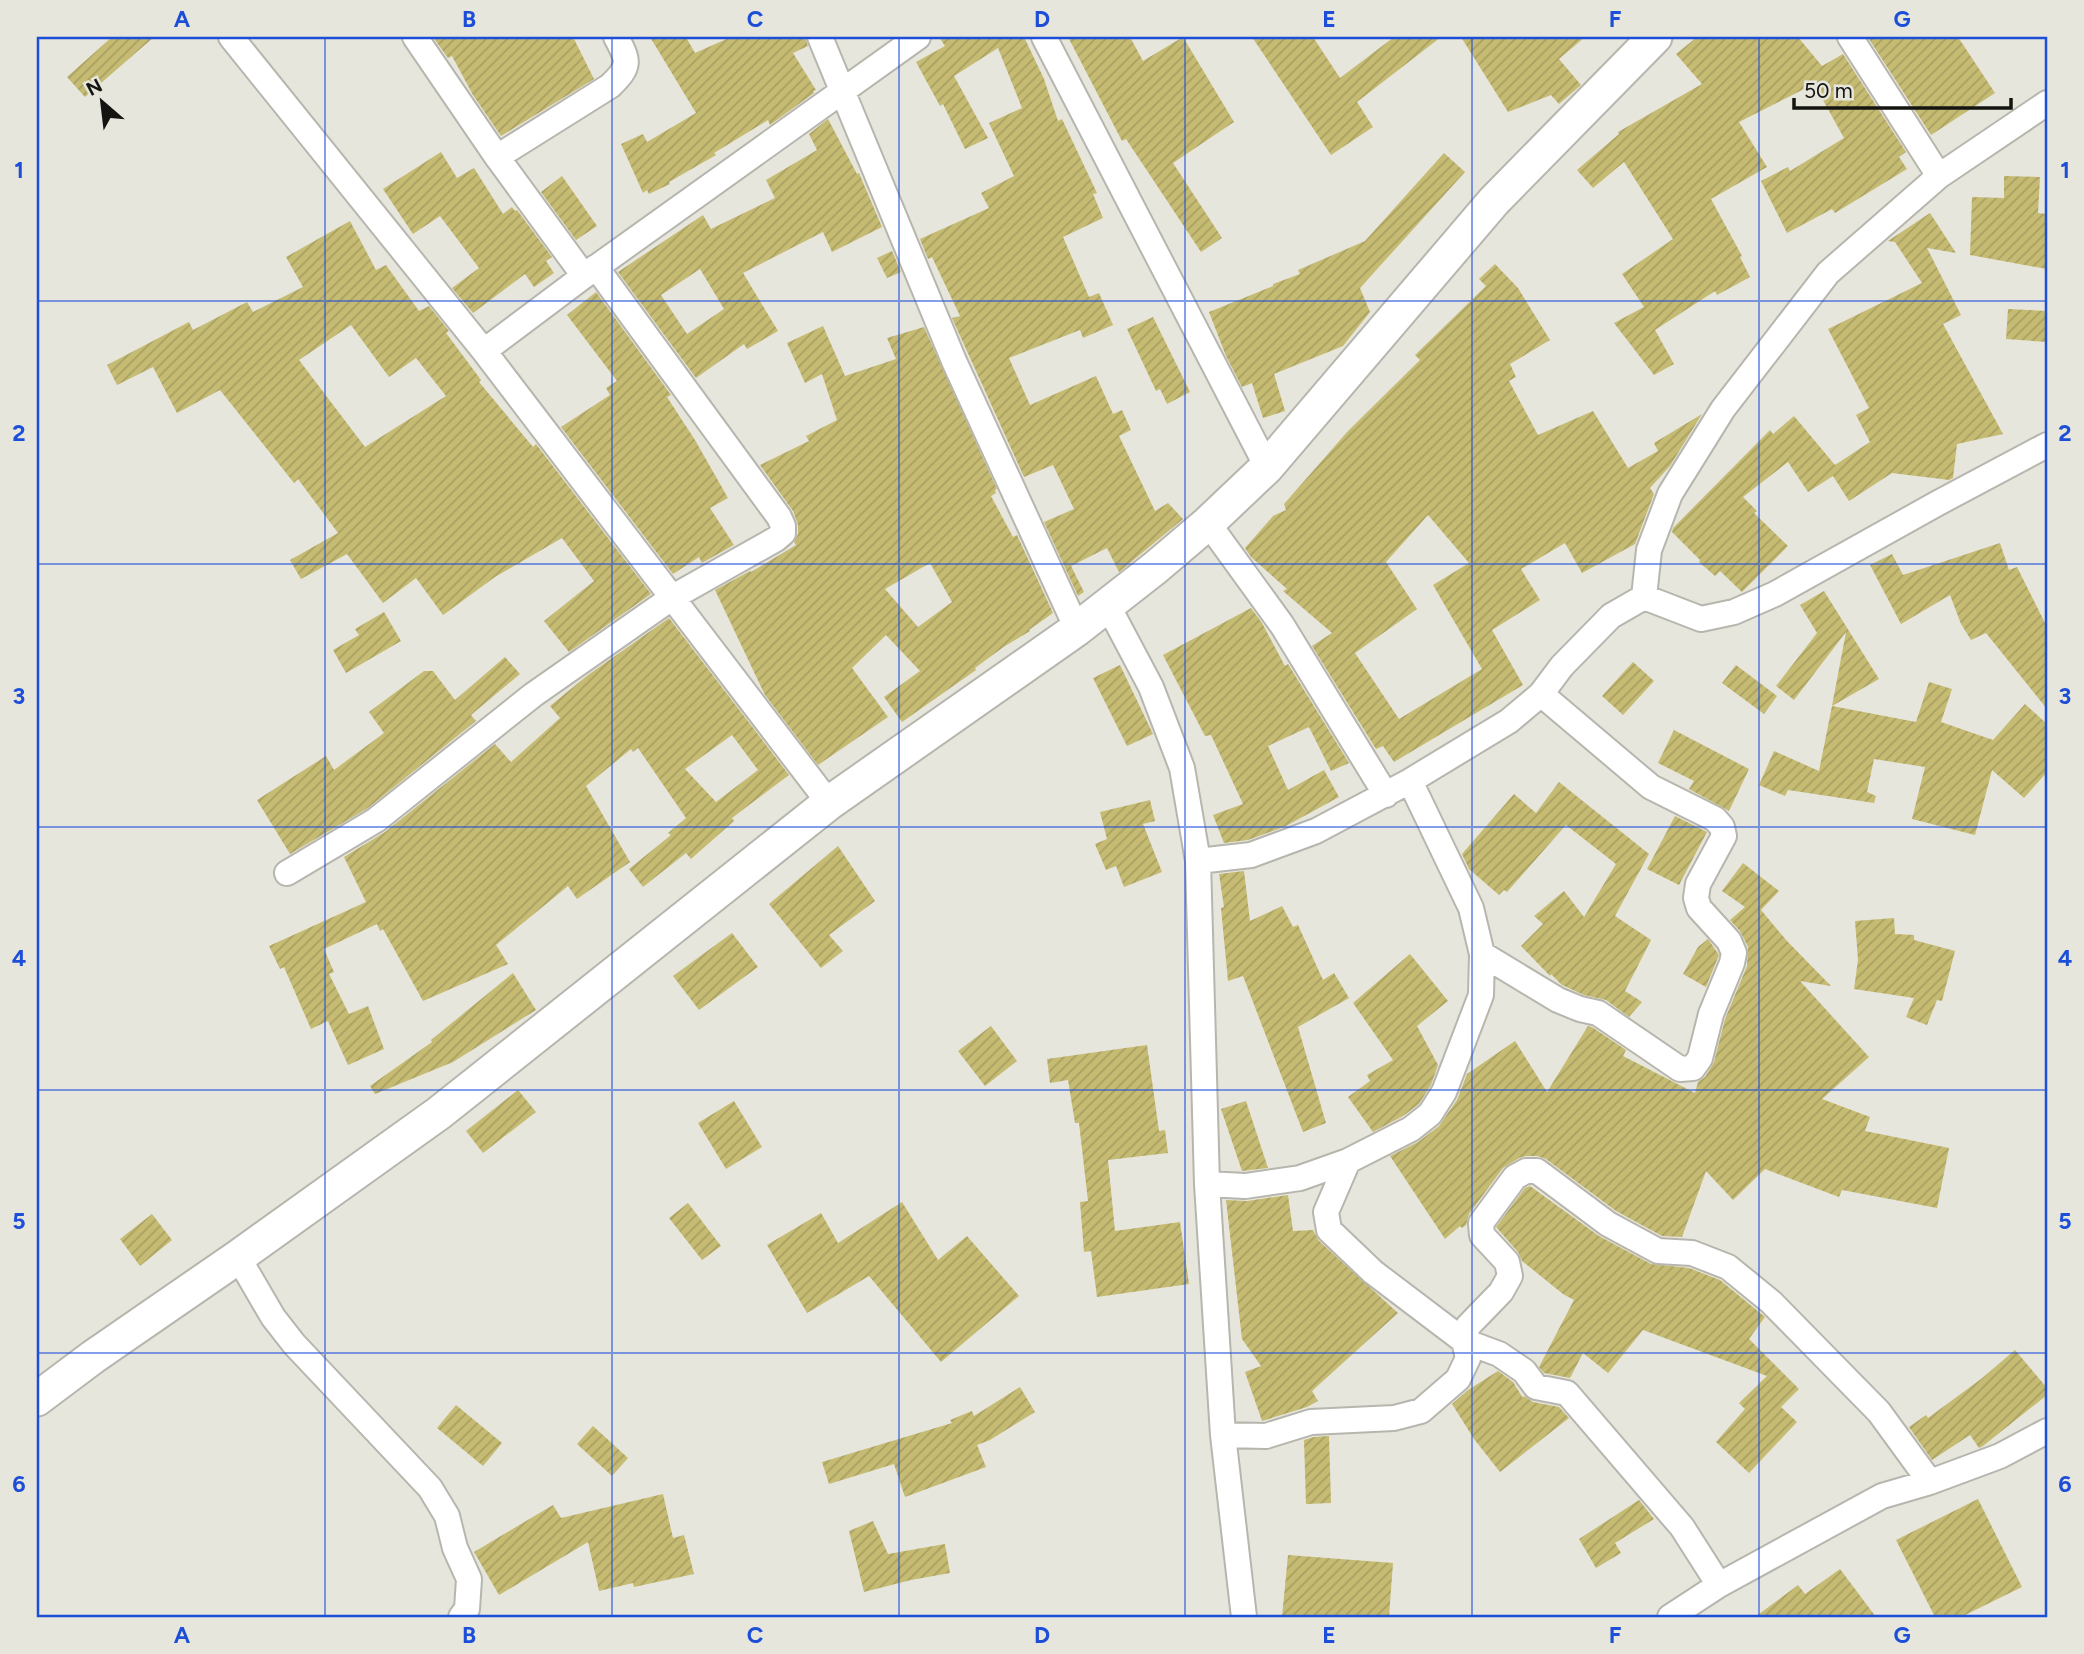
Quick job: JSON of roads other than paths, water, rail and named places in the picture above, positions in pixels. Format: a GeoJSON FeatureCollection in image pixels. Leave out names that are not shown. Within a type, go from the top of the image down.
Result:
{"type":"FeatureCollection","features":[{"type":"Feature","properties":{"kind":"street"},"geometry":{"type":"LineString","coordinates":[[231,37],[484,351],[829,803]]}},
{"type":"Feature","properties":{"kind":"street"},"geometry":{"type":"LineString","coordinates":[[287,873],[376,820],[533,695],[673,597],[783,533],[779,517],[590,272],[497,157],[415,37]]}},
{"type":"Feature","properties":{"kind":"street"},"geometry":{"type":"LineString","coordinates":[[497,157],[610,86],[624,73],[626,56],[616,37]]}},
{"type":"Feature","properties":{"kind":"street"},"geometry":{"type":"LineString","coordinates":[[820,37],[954,361],[1077,629]]}},
{"type":"Feature","properties":{"kind":"street"},"geometry":{"type":"LineString","coordinates":[[484,351],[918,37]]}},
{"type":"Feature","properties":{"kind":"street"},"geometry":{"type":"LineString","coordinates":[[1044,37],[1267,467]]}},
{"type":"Feature","properties":{"kind":"street"},"geometry":{"type":"LineString","coordinates":[[37,1399],[439,1113],[829,803],[1077,629],[1155,568],[1267,467],[1494,201],[1655,37]]}},
{"type":"Feature","properties":{"kind":"street"},"geometry":{"type":"LineString","coordinates":[[1850,37],[1939,176]]}},
{"type":"Feature","properties":{"kind":"street"},"geometry":{"type":"LineString","coordinates":[[1644,597],[1649,550],[1670,494],[1723,409],[1828,273],[1939,176],[2047,103]]}},
{"type":"Feature","properties":{"kind":"street"},"geometry":{"type":"LineString","coordinates":[[1644,597],[1700,618],[1734,612],[1775,594],[2047,444]]}},
{"type":"Feature","properties":{"kind":"street"},"geometry":{"type":"LineString","coordinates":[[1208,523],[1282,625],[1386,795]]}},
{"type":"Feature","properties":{"kind":"street"},"geometry":{"type":"LineString","coordinates":[[1198,861],[1251,855],[1315,831],[1410,781],[1509,721],[1541,694],[1562,666],[1611,616],[1644,597]]}},
{"type":"Feature","properties":{"kind":"street"},"geometry":{"type":"LineString","coordinates":[[1107,604],[1151,687],[1181,768],[1198,861],[1207,1184],[1223,1435],[1244,1617]]}},
{"type":"Feature","properties":{"kind":"street"},"geometry":{"type":"LineString","coordinates":[[1482,954],[1558,1000],[1598,1013],[1680,1069],[1693,1068],[1700,1058],[1712,1014],[1732,963],[1734,953],[1730,941],[1699,908],[1696,898],[1698,884],[1724,836],[1722,827],[1715,819],[1651,787],[1541,694]]}},
{"type":"Feature","properties":{"kind":"street"},"geometry":{"type":"LineString","coordinates":[[1207,1184],[1245,1186],[1300,1178],[1348,1161],[1411,1129],[1430,1114],[1444,1093],[1482,995],[1482,954],[1471,908],[1410,781]]}},
{"type":"Feature","properties":{"kind":"street"},"geometry":{"type":"LineString","coordinates":[[1348,1161],[1326,1212],[1329,1230],[1373,1272],[1464,1341],[1499,1354],[1524,1371],[1536,1387],[1567,1393],[1682,1527],[1719,1585]]}},
{"type":"Feature","properties":{"kind":"street"},"geometry":{"type":"LineString","coordinates":[[1223,1435],[1266,1436],[1311,1422],[1394,1418],[1421,1411],[1458,1379],[1468,1358],[1464,1341],[1468,1326],[1501,1292],[1510,1276],[1507,1262],[1482,1236],[1481,1223],[1515,1177],[1526,1171],[1537,1171],[1608,1224],[1658,1251],[1692,1253],[1728,1267],[1771,1302],[1879,1412],[1930,1482]]}},
{"type":"Feature","properties":{"kind":"street"},"geometry":{"type":"LineString","coordinates":[[238,1257],[273,1317],[294,1344],[430,1488],[447,1516],[455,1548],[469,1579],[467,1609],[461,1617]]}},
{"type":"Feature","properties":{"kind":"street"},"geometry":{"type":"LineString","coordinates":[[1670,1617],[1719,1585],[1882,1496],[2000,1457],[2047,1431]]}}]}
